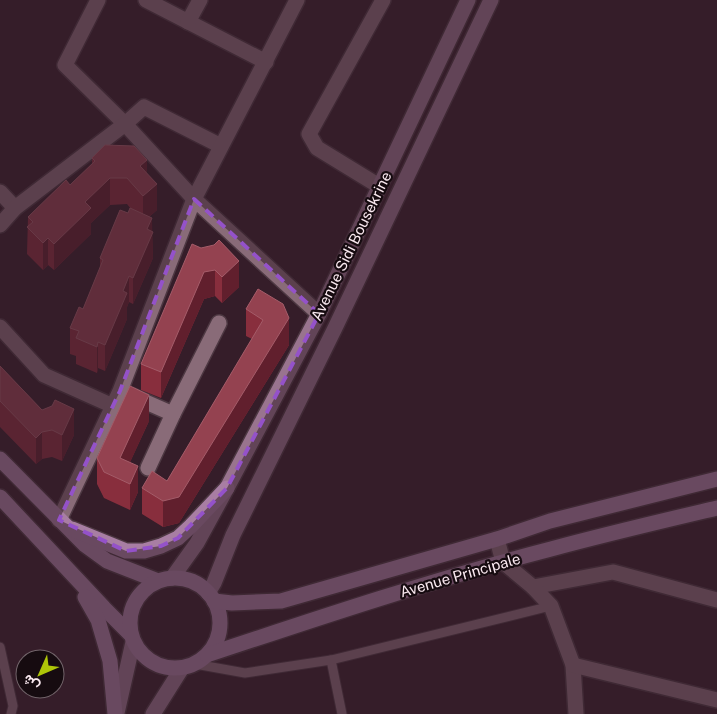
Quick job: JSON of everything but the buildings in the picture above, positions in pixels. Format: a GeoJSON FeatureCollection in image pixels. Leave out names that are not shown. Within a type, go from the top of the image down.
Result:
{"type":"FeatureCollection","features":[{"type":"Feature","properties":{"kind":"main road","name":"Avenue Sidi Bousekrine"},"geometry":{"type":"LineString","coordinates":[[227,488],[318,314],[468,0]]}},
{"type":"Feature","properties":{"kind":"main road"},"geometry":{"type":"LineString","coordinates":[[211,597],[214,583],[233,535],[335,328],[491,0]]}},
{"type":"Feature","properties":{"kind":"main road"},"geometry":{"type":"LineString","coordinates":[[0,459],[85,545],[107,561],[165,580],[186,579],[198,585],[211,597],[218,612],[220,624],[214,646],[195,662],[153,714]]}},
{"type":"Feature","properties":{"kind":"main road","name":"Avenue Principale"},"geometry":{"type":"LineString","coordinates":[[211,597],[232,603],[281,600],[497,539],[550,521],[717,479]]}},
{"type":"Feature","properties":{"kind":"main road"},"geometry":{"type":"LineString","coordinates":[[62,523],[126,551],[144,551],[178,538],[227,488]]}},
{"type":"Feature","properties":{"kind":"main road"},"geometry":{"type":"LineString","coordinates":[[116,714],[132,638],[130,622],[134,603],[147,588],[165,580],[198,543],[227,488]]}},
{"type":"Feature","properties":{"kind":"main road"},"geometry":{"type":"LineString","coordinates":[[0,497],[132,638],[142,654],[153,663],[167,668],[195,662]]}},
{"type":"Feature","properties":{"kind":"main road","name":"Avenue Principale"},"geometry":{"type":"LineString","coordinates":[[195,662],[385,597],[503,562],[717,508]]}},
{"type":"Feature","properties":{"kind":"main road"},"geometry":{"type":"LineString","coordinates":[[74,576],[98,620],[110,662],[116,714]]}},
{"type":"Feature","properties":{"kind":"street"},"geometry":{"type":"LineString","coordinates":[[98,0],[65,65],[125,124],[194,199],[318,314]]}},
{"type":"Feature","properties":{"kind":"street"},"geometry":{"type":"LineString","coordinates":[[146,0],[266,62]]}},
{"type":"Feature","properties":{"kind":"street"},"geometry":{"type":"LineString","coordinates":[[188,22],[200,0]]}},
{"type":"Feature","properties":{"kind":"street"},"geometry":{"type":"LineString","coordinates":[[62,523],[120,391],[194,199],[297,0]]}},
{"type":"Feature","properties":{"kind":"street"},"geometry":{"type":"LineString","coordinates":[[380,186],[318,148],[309,134],[383,0]]}},
{"type":"Feature","properties":{"kind":"street"},"geometry":{"type":"LineString","coordinates":[[0,225],[15,208],[125,124],[144,107],[221,146]]}},
{"type":"Feature","properties":{"kind":"street"},"geometry":{"type":"LineString","coordinates":[[0,192],[15,208]]}},
{"type":"Feature","properties":{"kind":"street"},"geometry":{"type":"LineString","coordinates":[[148,468],[219,323]]}},
{"type":"Feature","properties":{"kind":"street"},"geometry":{"type":"LineString","coordinates":[[0,327],[44,375],[113,406]]}},
{"type":"Feature","properties":{"kind":"street"},"geometry":{"type":"LineString","coordinates":[[120,391],[173,414]]}},
{"type":"Feature","properties":{"kind":"street"},"geometry":{"type":"LineString","coordinates":[[497,539],[503,562],[533,587],[551,606],[573,665],[576,714]]}},
{"type":"Feature","properties":{"kind":"street"},"geometry":{"type":"LineString","coordinates":[[533,587],[613,572],[717,600]]}},
{"type":"Feature","properties":{"kind":"street"},"geometry":{"type":"LineString","coordinates":[[573,665],[717,700]]}},
{"type":"Feature","properties":{"kind":"lane"},"geometry":{"type":"LineString","coordinates":[[195,662],[245,673],[331,660],[551,606]]}},
{"type":"Feature","properties":{"kind":"lane"},"geometry":{"type":"LineString","coordinates":[[0,646],[13,706],[11,714]]}},
{"type":"Feature","properties":{"kind":"lane"},"geometry":{"type":"LineString","coordinates":[[331,660],[342,714]]}},
{"type":"Feature","properties":{"kind":"highlighted area"},"geometry":{"type":"Polygon","coordinates":[[[194,199],[319,314],[227,488],[178,538],[161,546],[126,551],[59,520],[120,391],[194,199]]]}}]}
